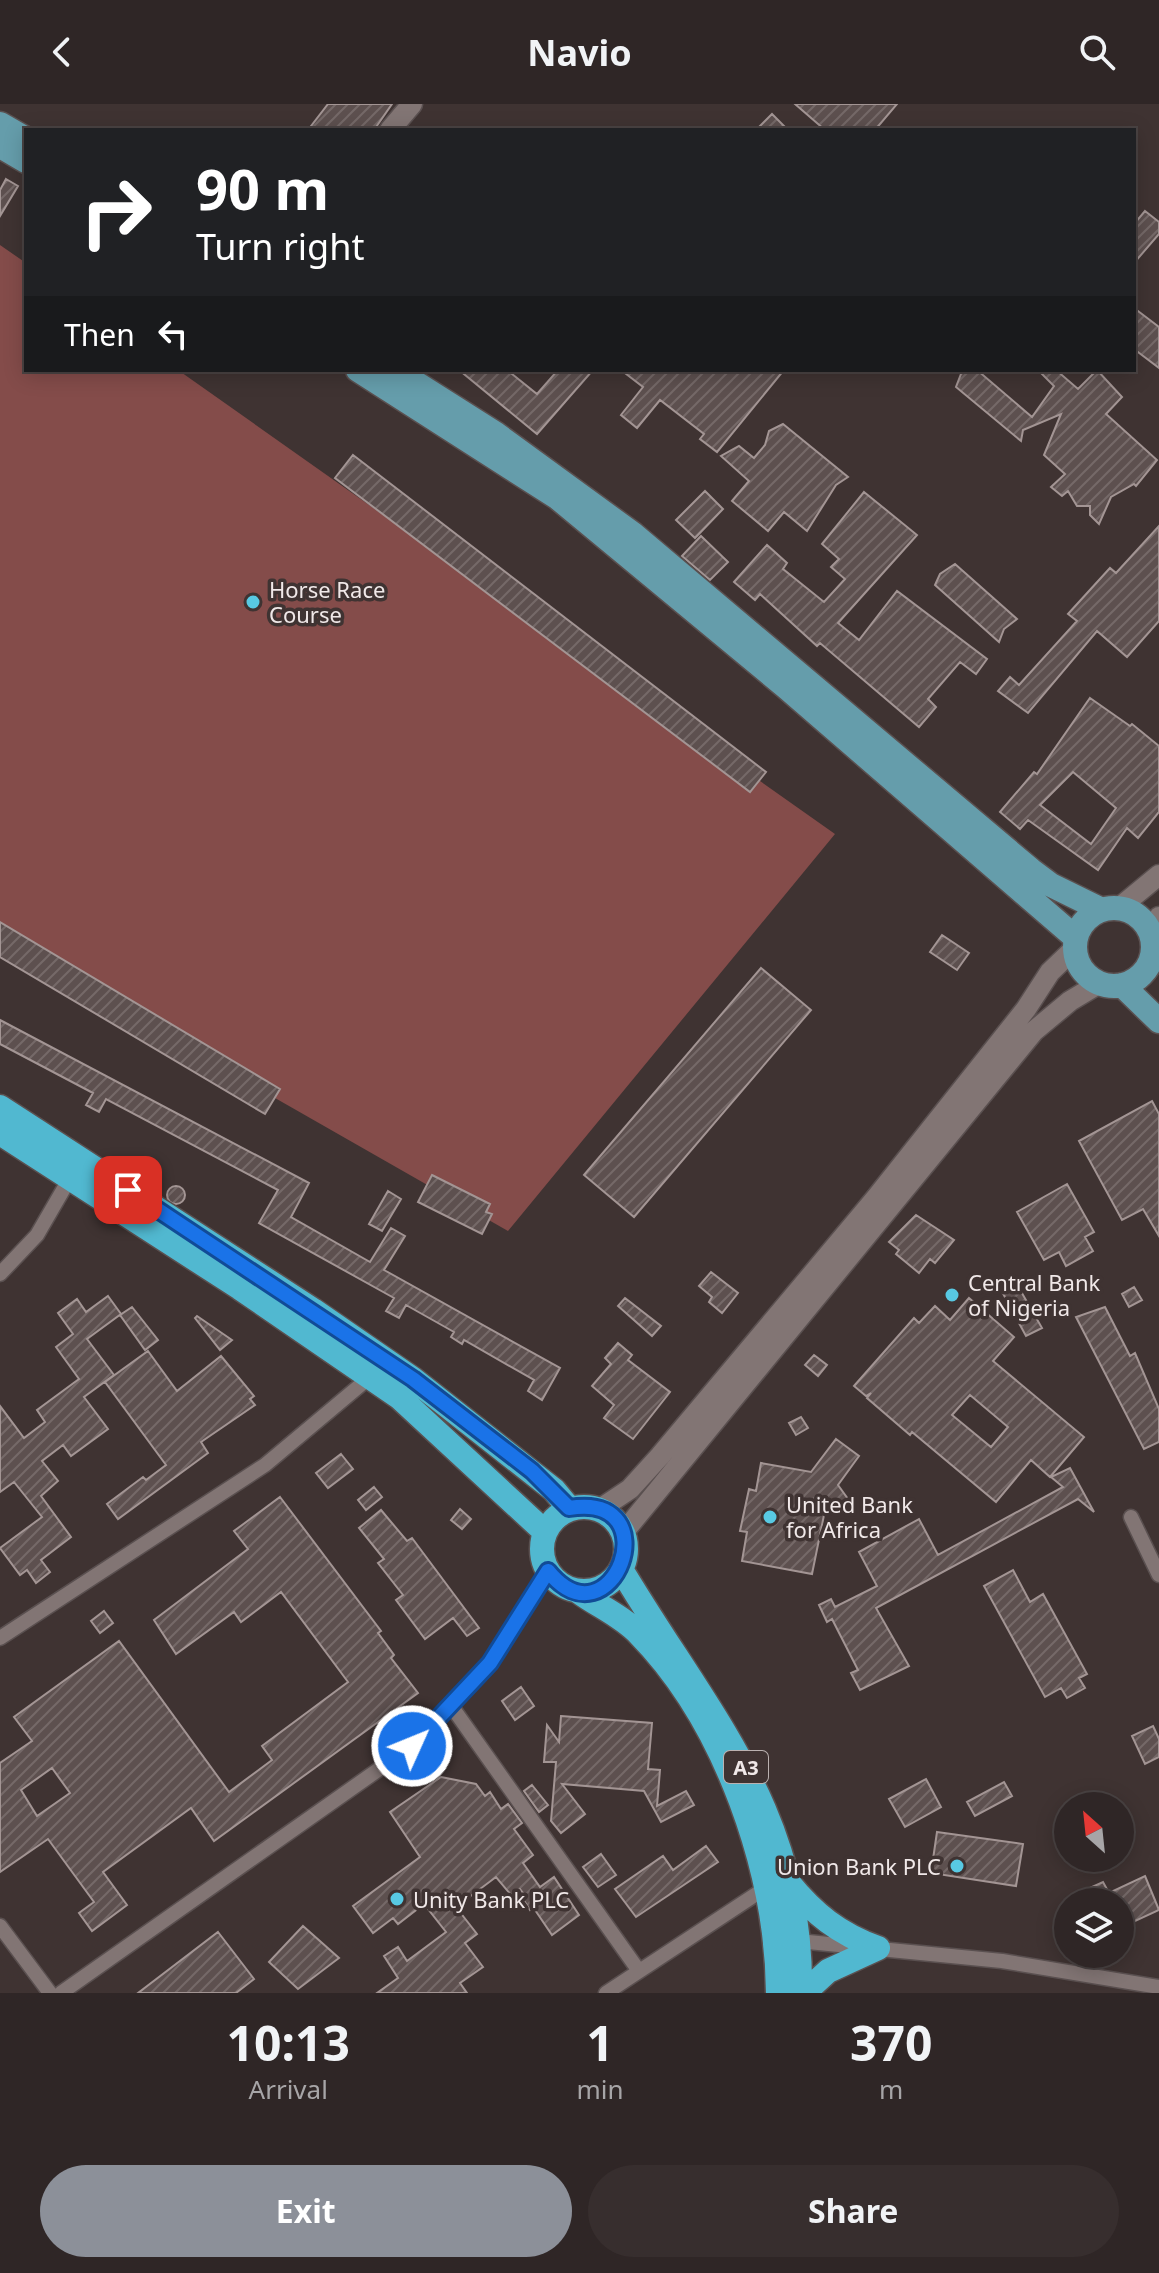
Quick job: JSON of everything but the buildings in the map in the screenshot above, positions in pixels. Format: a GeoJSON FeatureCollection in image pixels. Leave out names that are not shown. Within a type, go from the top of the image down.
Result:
{"type":"FeatureCollection","features":[{"type":"Feature","properties":{"kind":"highway"},"geometry":{"type":"LineString","coordinates":[[0,1107],[413,1379],[532,1471],[569,1508]]}},
{"type":"Feature","properties":{"kind":"highway"},"geometry":{"type":"LineString","coordinates":[[0,1133],[370,1377],[434,1426],[544,1531]]}},
{"type":"Feature","properties":{"kind":"highway"},"geometry":{"type":"LineString","coordinates":[[548,1571],[541,1547],[544,1531],[554,1516],[584,1505],[600,1509],[614,1519],[623,1533],[626,1555],[621,1569],[604,1587],[579,1592]]}},
{"type":"Feature","properties":{"kind":"highway","name":"A3"},"geometry":{"type":"LineString","coordinates":[[621,1569],[739,1753],[767,1813],[776,1883],[774,1917],[778,1993]]}},
{"type":"Feature","properties":{"kind":"highway","name":"A3"},"geometry":{"type":"LineString","coordinates":[[548,1571],[556,1581],[579,1592],[638,1633],[684,1694],[710,1738],[776,1883],[798,1941],[802,1993]]}},
{"type":"Feature","properties":{"kind":"highway"},"geometry":{"type":"LineString","coordinates":[[776,1883],[827,1923],[854,1940],[878,1948]]}},
{"type":"Feature","properties":{"kind":"highway"},"geometry":{"type":"LineString","coordinates":[[802,1993],[828,1971],[878,1948]]}},
{"type":"Feature","properties":{"kind":"main road"},"geometry":{"type":"LineString","coordinates":[[392,128],[412,104]]}},
{"type":"Feature","properties":{"kind":"main road"},"geometry":{"type":"LineString","coordinates":[[0,124],[24,138]]}},
{"type":"Feature","properties":{"kind":"main road"},"geometry":{"type":"LineString","coordinates":[[0,146],[24,160]]}},
{"type":"Feature","properties":{"kind":"main road"},"geometry":{"type":"LineString","coordinates":[[361,372],[558,498],[897,772],[1041,877],[1144,921],[1156,938],[1144,972],[1059,1009],[1034,1031],[623,1533]]}},
{"type":"Feature","properties":{"kind":"main road"},"geometry":{"type":"LineString","coordinates":[[398,372],[574,489],[897,772],[1075,943],[1078,963],[1087,975],[1111,984],[1159,1021]]}},
{"type":"Feature","properties":{"kind":"main road"},"geometry":{"type":"LineString","coordinates":[[600,1509],[622,1497],[660,1456],[876,1198],[1026,1009],[1050,972],[1075,943],[1082,924],[1159,875]]}},
{"type":"Feature","properties":{"kind":"street"},"geometry":{"type":"LineString","coordinates":[[0,1274],[37,1235],[70,1178]]}},
{"type":"Feature","properties":{"kind":"street"},"geometry":{"type":"LineString","coordinates":[[0,1638],[265,1465],[370,1377]]}},
{"type":"Feature","properties":{"kind":"street"},"geometry":{"type":"LineString","coordinates":[[1131,1517],[1159,1575]]}},
{"type":"Feature","properties":{"kind":"street"},"geometry":{"type":"LineString","coordinates":[[61,1993],[412,1746],[452,1707],[490,1663],[548,1571]]}},
{"type":"Feature","properties":{"kind":"street"},"geometry":{"type":"LineString","coordinates":[[452,1707],[639,1971]]}},
{"type":"Feature","properties":{"kind":"street"},"geometry":{"type":"LineString","coordinates":[[606,1993],[776,1883]]}},
{"type":"Feature","properties":{"kind":"street"},"geometry":{"type":"LineString","coordinates":[[0,1926],[50,1993]]}},
{"type":"Feature","properties":{"kind":"street"},"geometry":{"type":"LineString","coordinates":[[798,1941],[1002,1961],[1159,1987]]}},
{"type":"Feature","properties":{"kind":"shaded area","name":"Horse Race Course"},"geometry":{"type":"Polygon","coordinates":[[[0,245],[24,262],[24,372],[181,372],[835,834],[508,1231],[0,941],[0,245]]]}},
{"type":"Feature","properties":{"kind":"place","name":"Horse Race Course"},"geometry":{"type":"Point","coordinates":[253,602]}},
{"type":"Feature","properties":{"kind":"place","name":"Central Bank of Nigeria"},"geometry":{"type":"Point","coordinates":[952,1295]}},
{"type":"Feature","properties":{"kind":"place","name":"United Bank for Africa"},"geometry":{"type":"Point","coordinates":[770,1517]}},
{"type":"Feature","properties":{"kind":"place","name":"Union Bank PLC"},"geometry":{"type":"Point","coordinates":[957,1866]}},
{"type":"Feature","properties":{"kind":"place","name":"Unity Bank PLC"},"geometry":{"type":"Point","coordinates":[397,1899]}},
{"type":"Feature","properties":{"kind":"route"},"geometry":{"type":"LineString","coordinates":[[128,1190],[413,1379],[483,1437],[532,1471],[569,1508],[584,1505],[600,1509],[614,1519],[623,1533],[626,1555],[621,1569],[604,1587],[579,1592],[566,1588],[548,1571],[490,1663],[452,1707],[412,1746]]}}]}
